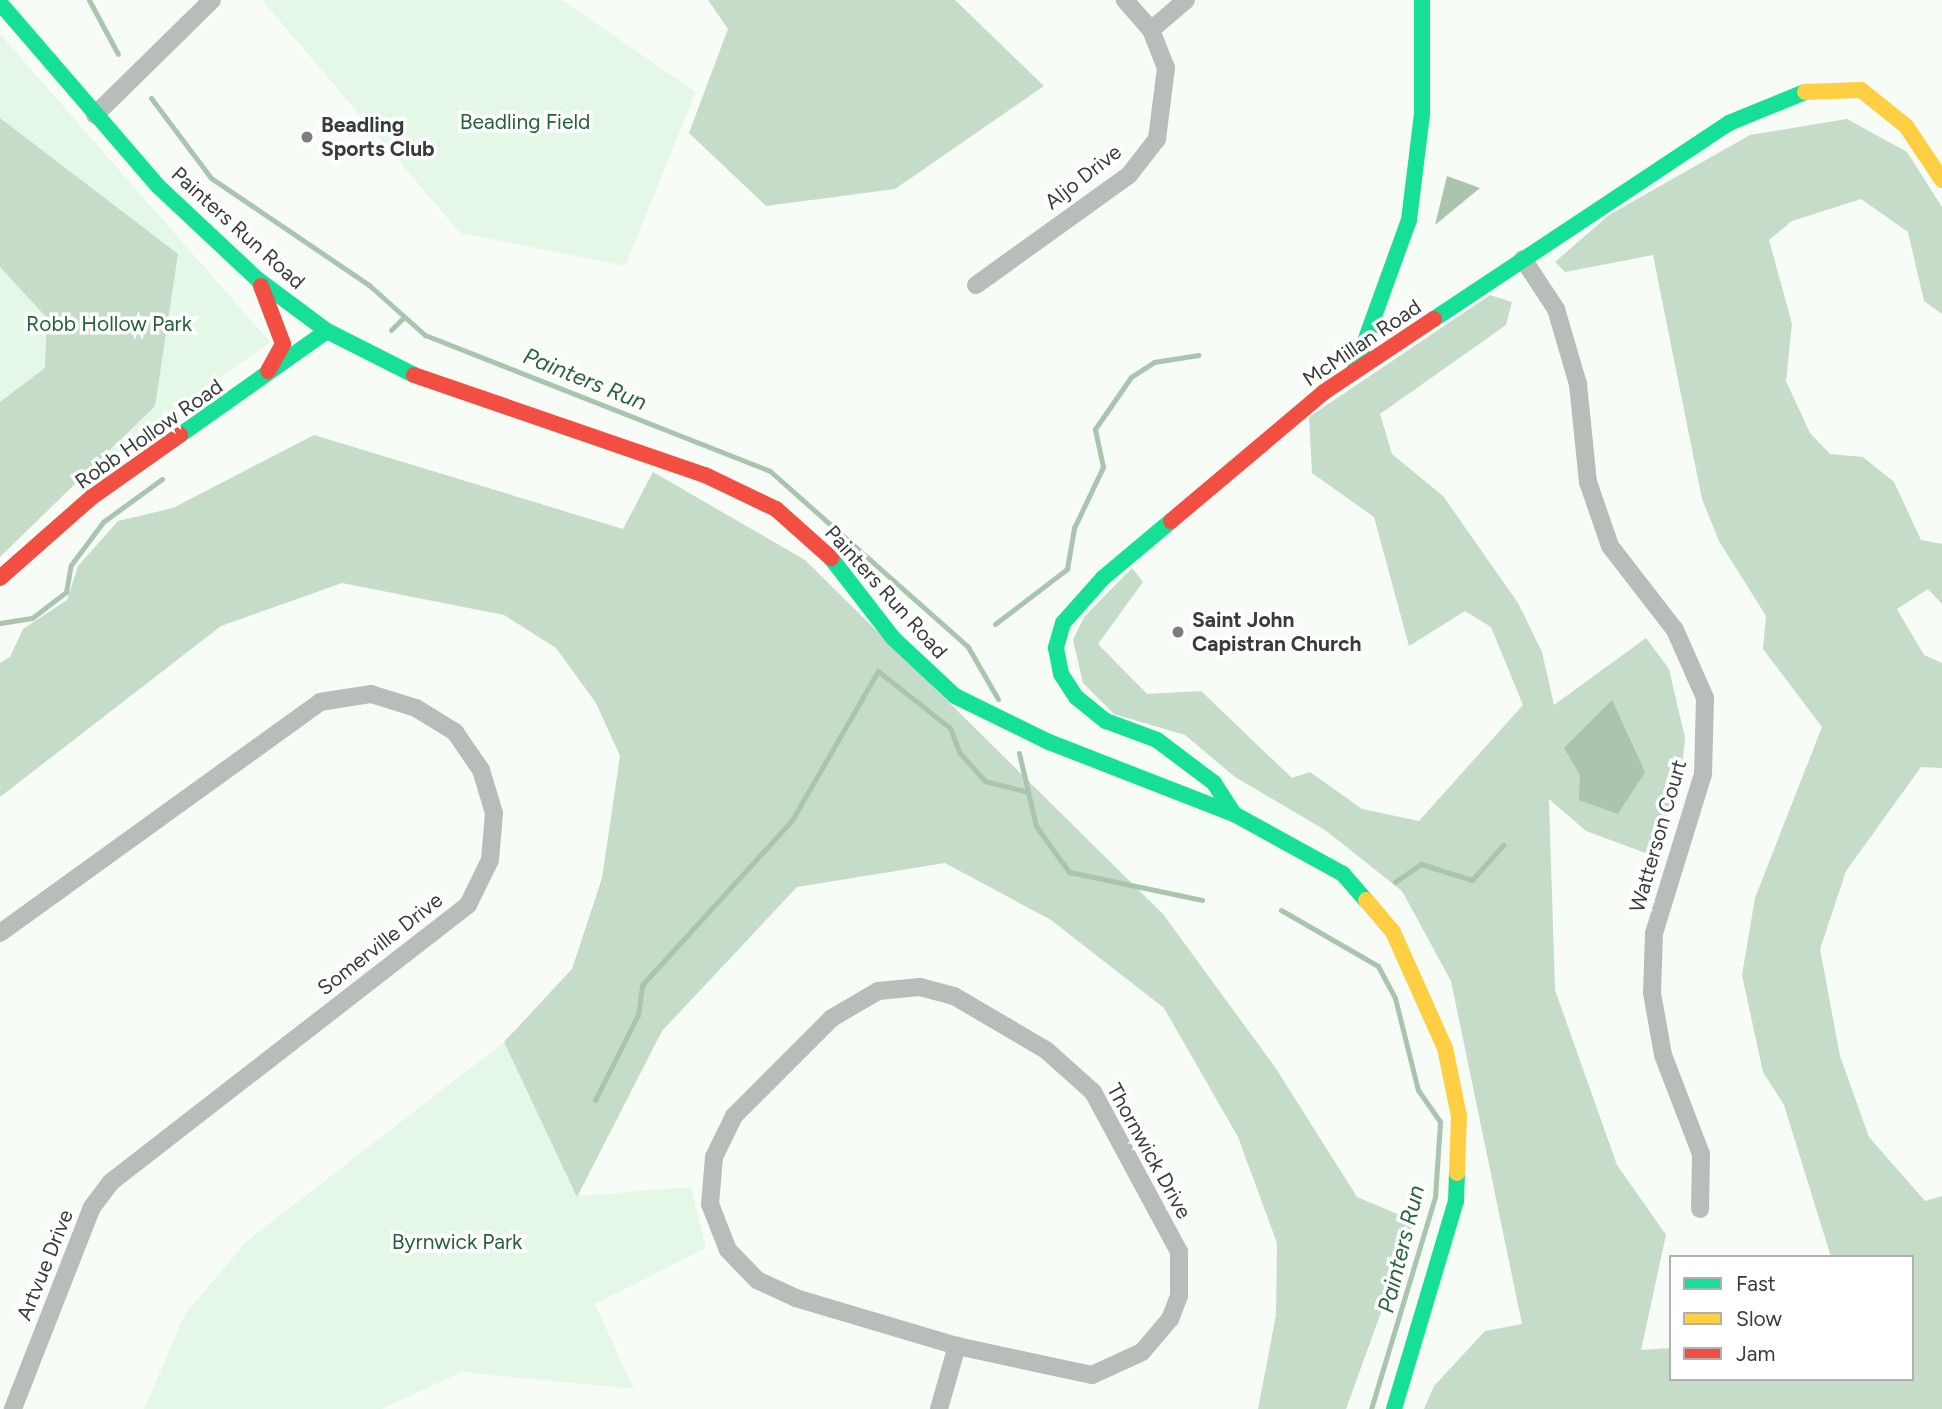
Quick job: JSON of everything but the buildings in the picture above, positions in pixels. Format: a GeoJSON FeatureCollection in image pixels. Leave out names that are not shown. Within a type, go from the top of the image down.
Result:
{"type":"FeatureCollection","features":[{"type":"Feature","properties":{"kind":"street"},"geometry":{"type":"LineString","coordinates":[[95,115],[212,0]]}},
{"type":"Feature","properties":{"kind":"street","name":"Aljo Drive"},"geometry":{"type":"LineString","coordinates":[[976,285],[1129,174],[1157,139],[1166,68],[1151,30],[1125,0]]}},
{"type":"Feature","properties":{"kind":"street"},"geometry":{"type":"LineString","coordinates":[[1151,30],[1186,0]]}},
{"type":"Feature","properties":{"kind":"street"},"geometry":{"type":"LineString","coordinates":[[1355,369],[1409,220],[1422,114],[1424,0]]}},
{"type":"Feature","properties":{"kind":"street","name":"Painters Run Road"},"geometry":{"type":"LineString","coordinates":[[0,3],[159,187],[257,279],[327,331],[412,374],[705,475],[776,509],[836,563],[893,638],[955,696],[1049,742],[1234,814],[1343,874],[1393,932],[1446,1048],[1459,1116],[1456,1201],[1394,1409]]}},
{"type":"Feature","properties":{"kind":"street","name":"McMillan Road"},"geometry":{"type":"LineString","coordinates":[[1234,814],[1214,783],[1157,740],[1106,721],[1076,697],[1061,674],[1056,648],[1063,623],[1103,578],[1355,369],[1729,123],[1809,90],[1861,90],[1906,126],[1942,180]]}},
{"type":"Feature","properties":{"kind":"street","name":"Watterson Court"},"geometry":{"type":"LineString","coordinates":[[1523,259],[1560,322],[1578,384],[1588,482],[1610,547],[1675,630],[1705,698],[1703,774],[1654,933],[1652,993],[1663,1055],[1701,1154],[1700,1209]]}},
{"type":"Feature","properties":{"kind":"street"},"geometry":{"type":"LineString","coordinates":[[257,279],[283,344],[262,381]]}},
{"type":"Feature","properties":{"kind":"street","name":"Robb Hollow Road"},"geometry":{"type":"LineString","coordinates":[[0,578],[92,497],[262,381],[327,331]]}},
{"type":"Feature","properties":{"kind":"street","name":"Somerville Drive"},"geometry":{"type":"LineString","coordinates":[[0,933],[320,702],[371,694],[416,708],[455,732],[481,770],[494,813],[490,860],[468,905],[111,1182]]}},
{"type":"Feature","properties":{"kind":"street","name":"Thornwick Drive"},"geometry":{"type":"LineString","coordinates":[[920,987],[954,996],[1046,1050],[1093,1092],[1179,1252],[1179,1296],[1170,1319],[1142,1352],[1119,1364],[1092,1375],[1067,1373],[957,1346],[757,1280],[728,1250],[710,1204],[713,1157],[734,1116],[832,1018],[878,991],[920,987]]}},
{"type":"Feature","properties":{"kind":"street","name":"Artvue Drive"},"geometry":{"type":"LineString","coordinates":[[13,1409],[92,1207],[111,1182]]}},
{"type":"Feature","properties":{"kind":"street"},"geometry":{"type":"LineString","coordinates":[[939,1409],[957,1346]]}},
{"type":"Feature","properties":{"kind":"green space","name":"Beadling Field"},"geometry":{"type":"Polygon","coordinates":[[[262,0],[562,0],[696,92],[625,266],[460,233],[262,0]]]}},
{"type":"Feature","properties":{"kind":"green space"},"geometry":{"type":"Polygon","coordinates":[[[708,0],[955,0],[1044,86],[895,189],[766,206],[689,133],[728,29],[708,0]]]}},
{"type":"Feature","properties":{"kind":"green space","name":"Robb Hollow Park"},"geometry":{"type":"Polygon","coordinates":[[[0,34],[270,342],[0,539],[0,34]]]}},
{"type":"Feature","properties":{"kind":"green space","name":"Robb Hollow Park"},"geometry":{"type":"Polygon","coordinates":[[[0,118],[178,254],[155,406],[0,557],[0,402],[45,368],[47,318],[0,267],[0,118]]]}},
{"type":"Feature","properties":{"kind":"green space"},"geometry":{"type":"Polygon","coordinates":[[[1847,119],[1907,152],[1942,207],[1942,314],[1924,301],[1908,232],[1861,199],[1792,221],[1769,240],[1792,324],[1786,381],[1810,433],[1830,454],[1863,457],[1894,482],[1921,540],[1942,544],[1942,604],[1928,589],[1897,609],[1924,655],[1942,663],[1942,768],[1921,767],[1846,871],[1820,949],[1840,1056],[1869,1137],[1925,1201],[1942,1196],[1942,1409],[1424,1409],[1434,1386],[1485,1331],[1522,1324],[1451,981],[1402,891],[1325,830],[1235,777],[1185,735],[1114,714],[1083,683],[1073,640],[1084,617],[1132,568],[1143,582],[1098,644],[1147,694],[1201,691],[1292,778],[1310,772],[1362,809],[1419,821],[1523,705],[1491,627],[1465,611],[1409,646],[1374,517],[1312,473],[1309,417],[1490,295],[1512,302],[1506,325],[1380,414],[1392,454],[1443,496],[1518,603],[1542,652],[1554,705],[1646,638],[1669,669],[1685,738],[1681,781],[1651,855],[1586,831],[1549,799],[1555,990],[1617,1165],[1666,1235],[1641,1350],[1669,1348],[1669,1381],[1914,1381],[1914,1255],[1830,1255],[1784,1105],[1763,1072],[1742,975],[1755,898],[1822,727],[1763,649],[1766,616],[1719,541],[1702,499],[1653,255],[1565,272],[1555,262],[1609,215],[1750,135],[1847,119]]]}},
{"type":"Feature","properties":{"kind":"green space"},"geometry":{"type":"Polygon","coordinates":[[[314,435],[623,529],[653,472],[805,560],[1163,914],[1275,1067],[1357,1197],[1414,1221],[1346,1409],[1258,1409],[1276,1315],[1277,1243],[1238,1137],[1164,1008],[1051,920],[945,863],[797,887],[662,1031],[577,1197],[504,1042],[572,969],[602,878],[620,756],[596,703],[556,648],[504,615],[342,583],[221,626],[0,797],[0,663],[10,657],[23,629],[67,600],[78,566],[118,521],[173,508],[314,435]]]}},
{"type":"Feature","properties":{"kind":"green space","name":"Byrnwick Park"},"geometry":{"type":"Polygon","coordinates":[[[504,1042],[577,1196],[691,1187],[706,1248],[595,1304],[634,1389],[461,1372],[382,1409],[144,1409],[185,1314],[247,1241],[504,1042]]]}},
{"type":"Feature","properties":{"kind":"shaded area"},"geometry":{"type":"Polygon","coordinates":[[[1447,176],[1480,188],[1435,225],[1447,176]]]}},
{"type":"Feature","properties":{"kind":"shaded area"},"geometry":{"type":"Polygon","coordinates":[[[1612,700],[1645,772],[1618,814],[1579,800],[1580,775],[1564,748],[1612,700]]]}},
{"type":"Feature","properties":{"kind":"waterway","name":"Painters Run"},"geometry":{"type":"LineString","coordinates":[[89,0],[118,54]]}},
{"type":"Feature","properties":{"kind":"waterway","name":"Painters Run"},"geometry":{"type":"LineString","coordinates":[[151,98],[211,178],[369,285],[425,335],[770,471],[968,647],[998,699]]}},
{"type":"Feature","properties":{"kind":"waterway"},"geometry":{"type":"LineString","coordinates":[[391,330],[404,317]]}},
{"type":"Feature","properties":{"kind":"waterway"},"geometry":{"type":"LineString","coordinates":[[995,624],[1067,569],[1074,528],[1103,467],[1095,429],[1131,377],[1154,362],[1198,355]]}},
{"type":"Feature","properties":{"kind":"waterway"},"geometry":{"type":"LineString","coordinates":[[0,623],[32,618],[66,592],[71,565],[103,522],[162,479]]}},
{"type":"Feature","properties":{"kind":"waterway"},"geometry":{"type":"LineString","coordinates":[[595,1100],[638,1015],[642,985],[792,820],[878,671],[950,728],[959,752],[985,781],[1028,792]]}},
{"type":"Feature","properties":{"kind":"waterway","name":"Painters Run"},"geometry":{"type":"LineString","coordinates":[[1019,753],[1036,826],[1069,872],[1202,900]]}},
{"type":"Feature","properties":{"kind":"waterway"},"geometry":{"type":"LineString","coordinates":[[1395,882],[1421,864],[1472,880],[1503,845]]}},
{"type":"Feature","properties":{"kind":"waterway","name":"Painters Run"},"geometry":{"type":"LineString","coordinates":[[1281,910],[1378,966],[1395,998],[1418,1090],[1440,1122],[1435,1197],[1371,1409]]}},
{"type":"Feature","properties":{"kind":"traffic: fast"},"geometry":{"type":"LineString","coordinates":[[1355,369],[1409,220],[1422,114],[1422,0]]}},
{"type":"Feature","properties":{"kind":"traffic: fast"},"geometry":{"type":"LineString","coordinates":[[0,3],[159,187],[257,279],[327,331],[414,375]]}},
{"type":"Feature","properties":{"kind":"traffic: fast"},"geometry":{"type":"LineString","coordinates":[[1434,319],[1729,123],[1805,92]]}},
{"type":"Feature","properties":{"kind":"traffic: fast"},"geometry":{"type":"LineString","coordinates":[[180,435],[327,331]]}},
{"type":"Feature","properties":{"kind":"traffic: fast"},"geometry":{"type":"LineString","coordinates":[[1171,521],[1103,578],[1063,623],[1056,648],[1061,674],[1076,697],[1106,721],[1157,740],[1214,783],[1234,814]]}},
{"type":"Feature","properties":{"kind":"traffic: fast"},"geometry":{"type":"LineString","coordinates":[[831,558],[893,638],[955,696],[1049,742],[1234,814],[1343,874],[1366,900]]}},
{"type":"Feature","properties":{"kind":"traffic: fast"},"geometry":{"type":"LineString","coordinates":[[1394,1409],[1456,1201],[1457,1173]]}},
{"type":"Feature","properties":{"kind":"traffic: slow"},"geometry":{"type":"LineString","coordinates":[[1805,92],[1861,90],[1906,126],[1942,180]]}},
{"type":"Feature","properties":{"kind":"traffic: slow"},"geometry":{"type":"LineString","coordinates":[[1366,900],[1393,932],[1445,1048],[1459,1116],[1457,1173]]}},
{"type":"Feature","properties":{"kind":"traffic: jam"},"geometry":{"type":"LineString","coordinates":[[261,286],[283,344],[268,371]]}},
{"type":"Feature","properties":{"kind":"traffic: jam"},"geometry":{"type":"LineString","coordinates":[[1171,521],[1324,392],[1434,319]]}},
{"type":"Feature","properties":{"kind":"traffic: jam"},"geometry":{"type":"LineString","coordinates":[[414,375],[705,475],[776,509],[831,558]]}},
{"type":"Feature","properties":{"kind":"traffic: jam"},"geometry":{"type":"LineString","coordinates":[[0,578],[92,497],[180,435]]}},
{"type":"Feature","properties":{"kind":"place","name":"Beadling Sports Club"},"geometry":{"type":"Point","coordinates":[307,137]}},
{"type":"Feature","properties":{"kind":"place","name":"Saint John Capistran Church"},"geometry":{"type":"Point","coordinates":[1178,632]}}]}
